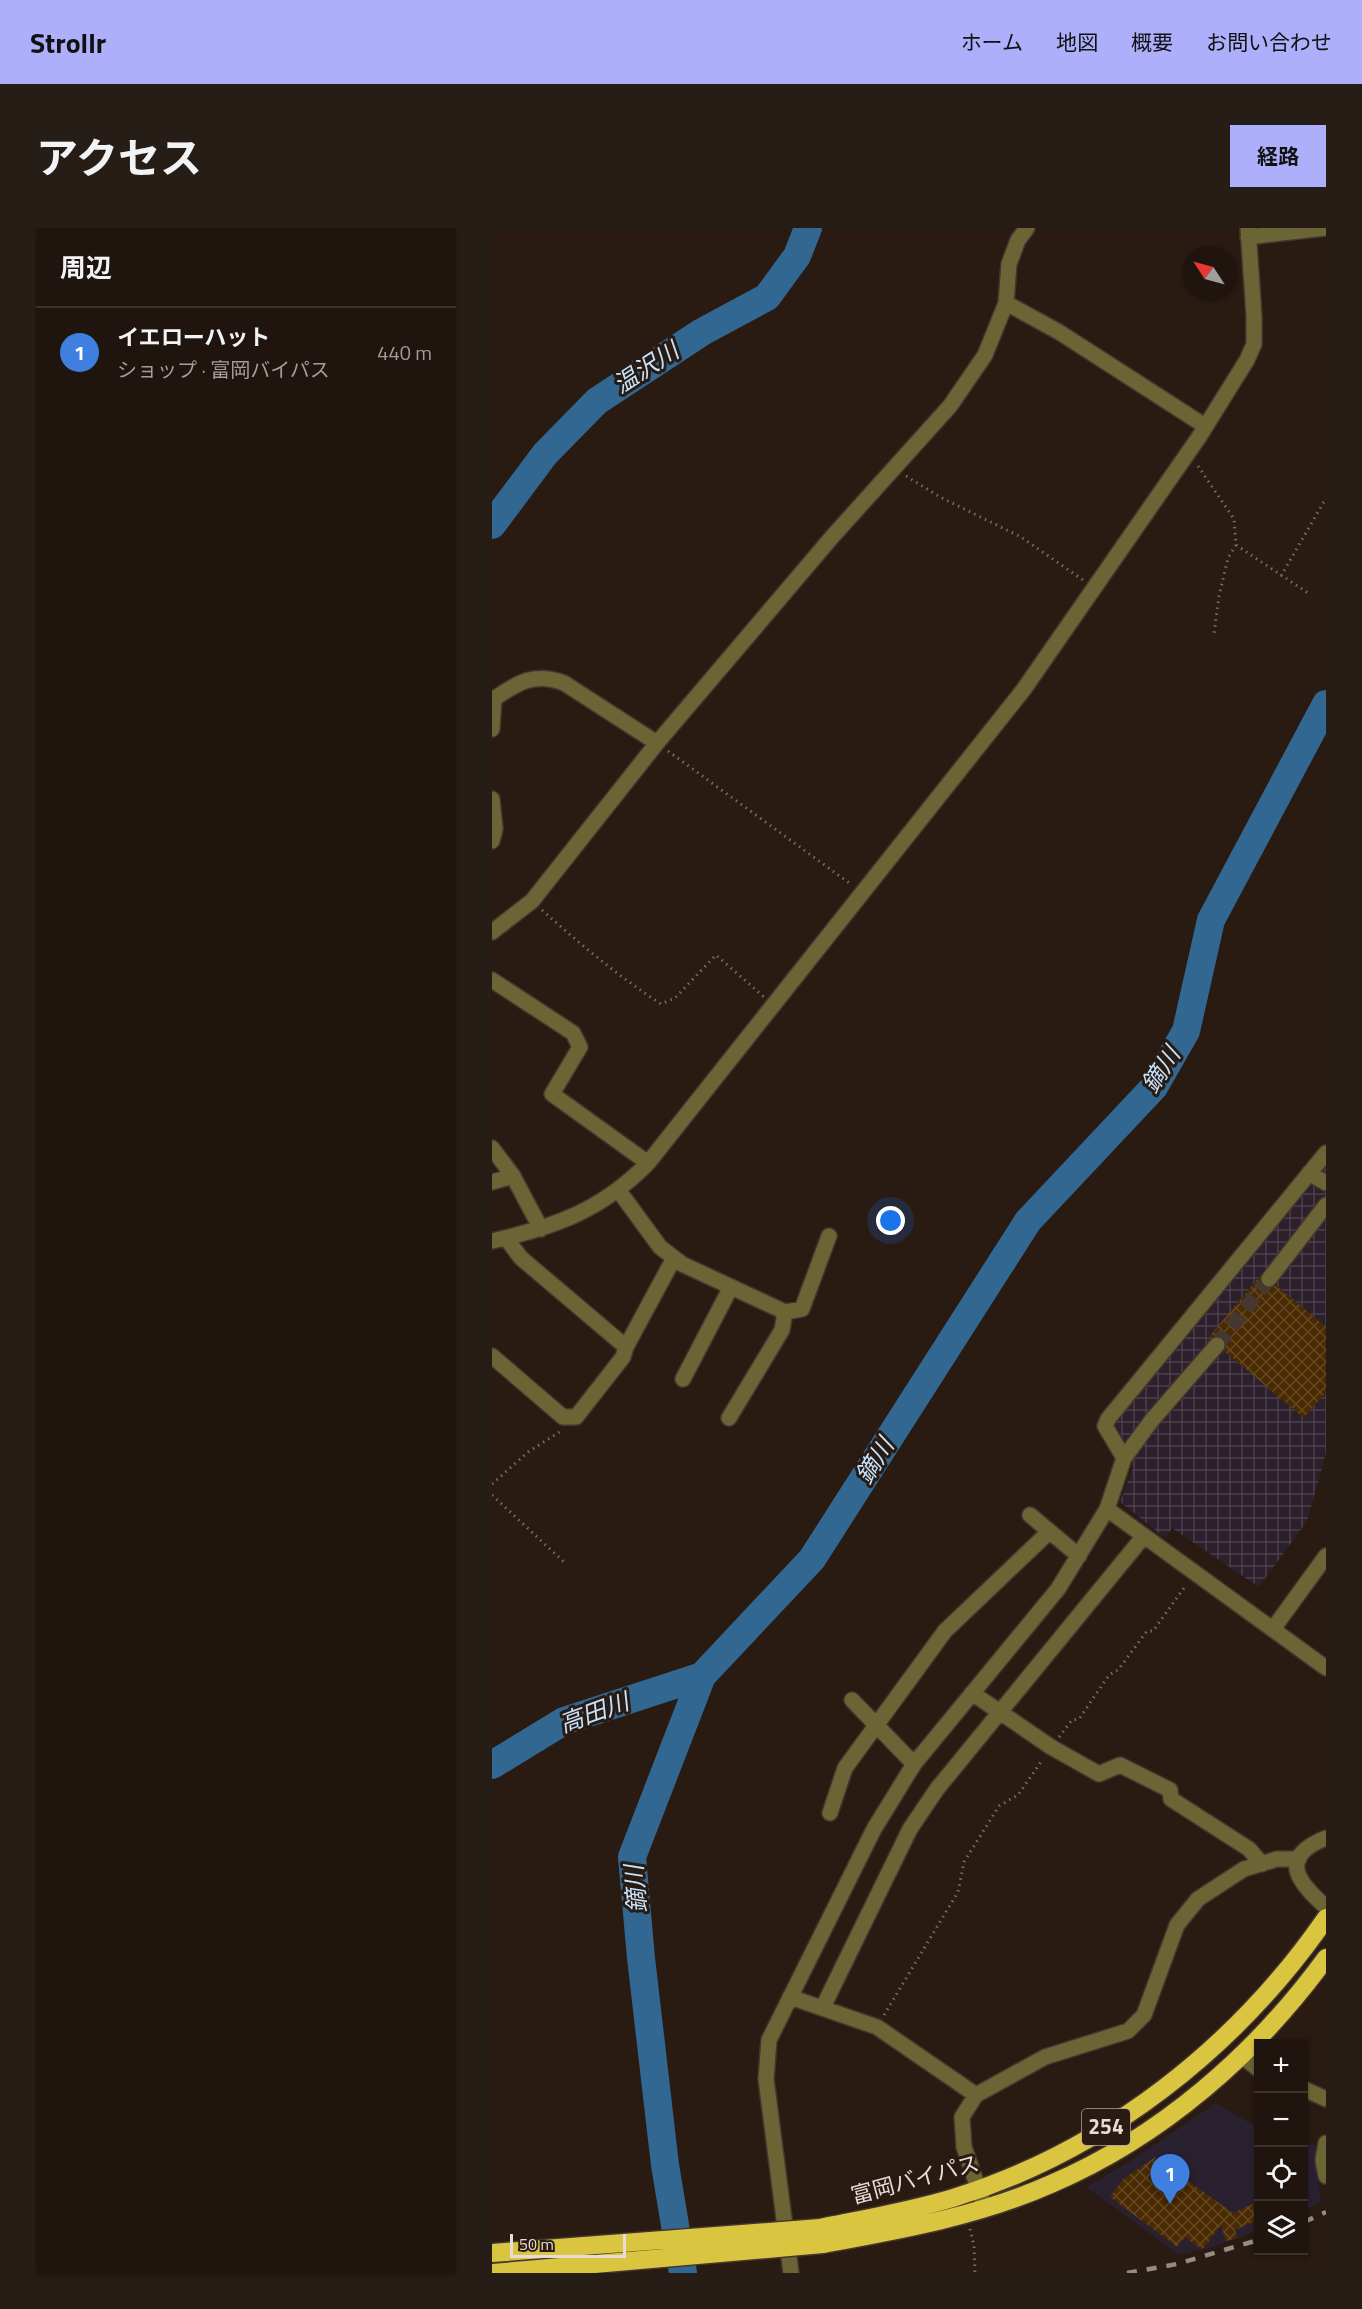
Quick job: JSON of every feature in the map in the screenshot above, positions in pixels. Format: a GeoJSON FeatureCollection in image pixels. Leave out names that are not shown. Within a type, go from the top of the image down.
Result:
{"type":"FeatureCollection","features":[{"type":"Feature","properties":{"kind":"highway","name":"富岡バイパス"},"geometry":{"type":"LineString","coordinates":[[492,2253],[821,2236],[978,2189],[1065,2151],[1136,2108],[1175,2080],[1207,2055],[1263,1998],[1326,1918]]}},
{"type":"Feature","properties":{"kind":"highway","name":"富岡バイパス"},"geometry":{"type":"LineString","coordinates":[[492,2273],[821,2236],[905,2229],[985,2208],[1050,2185],[1120,2148],[1200,2092],[1242,2056],[1288,2007],[1326,1958]]}},
{"type":"Feature","properties":{"kind":"street"},"geometry":{"type":"LineString","coordinates":[[492,932],[532,901],[657,743],[832,537],[950,406],[985,355],[1006,303],[1009,264],[1018,240],[1027,228]]}},
{"type":"Feature","properties":{"kind":"street"},"geometry":{"type":"LineString","coordinates":[[499,1240],[542,1229],[583,1212],[619,1191],[648,1163],[1024,689],[1206,426],[1247,360],[1254,344],[1248,232],[1326,228]]}},
{"type":"Feature","properties":{"kind":"street"},"geometry":{"type":"LineString","coordinates":[[1006,303],[1059,332],[1206,426]]}},
{"type":"Feature","properties":{"kind":"street"},"geometry":{"type":"LineString","coordinates":[[492,729],[493,698],[513,686],[532,679],[551,678],[564,683],[657,743]]}},
{"type":"Feature","properties":{"kind":"street"},"geometry":{"type":"LineString","coordinates":[[492,799],[495,830],[492,841]]}},
{"type":"Feature","properties":{"kind":"street"},"geometry":{"type":"LineString","coordinates":[[492,980],[573,1033],[580,1047],[552,1094],[648,1163]]}},
{"type":"Feature","properties":{"kind":"street"},"geometry":{"type":"LineString","coordinates":[[492,1148],[513,1176],[542,1229]]}},
{"type":"Feature","properties":{"kind":"street"},"geometry":{"type":"LineString","coordinates":[[1124,1458],[1105,1425],[1108,1419],[1326,1153]]}},
{"type":"Feature","properties":{"kind":"street"},"geometry":{"type":"LineString","coordinates":[[1309,1173],[1326,1183]]}},
{"type":"Feature","properties":{"kind":"street"},"geometry":{"type":"LineString","coordinates":[[492,1182],[513,1176]]}},
{"type":"Feature","properties":{"kind":"street"},"geometry":{"type":"LineString","coordinates":[[619,1191],[660,1247],[682,1264],[785,1312],[802,1309],[829,1236]]}},
{"type":"Feature","properties":{"kind":"street"},"geometry":{"type":"LineString","coordinates":[[1269,1279],[1326,1204]]}},
{"type":"Feature","properties":{"kind":"street"},"geometry":{"type":"LineString","coordinates":[[499,1240],[626,1347]]}},
{"type":"Feature","properties":{"kind":"street"},"geometry":{"type":"LineString","coordinates":[[492,1356],[563,1417],[576,1417],[622,1357],[674,1258]]}},
{"type":"Feature","properties":{"kind":"street"},"geometry":{"type":"LineString","coordinates":[[683,1379],[731,1287]]}},
{"type":"Feature","properties":{"kind":"street"},"geometry":{"type":"LineString","coordinates":[[729,1418],[782,1330],[785,1312]]}},
{"type":"Feature","properties":{"kind":"street"},"geometry":{"type":"LineString","coordinates":[[791,2273],[766,2079],[769,2040],[874,1829],[914,1764],[1058,1589],[1107,1509],[1124,1458],[1152,1420],[1217,1345]]}},
{"type":"Feature","properties":{"kind":"street"},"geometry":{"type":"LineString","coordinates":[[1107,1509],[1326,1668]]}},
{"type":"Feature","properties":{"kind":"street"},"geometry":{"type":"LineString","coordinates":[[1030,1515],[1079,1556]]}},
{"type":"Feature","properties":{"kind":"street"},"geometry":{"type":"LineString","coordinates":[[830,1813],[845,1767],[945,1631],[1049,1532]]}},
{"type":"Feature","properties":{"kind":"street"},"geometry":{"type":"LineString","coordinates":[[823,2007],[910,1829],[937,1789],[1144,1536]]}},
{"type":"Feature","properties":{"kind":"street"},"geometry":{"type":"LineString","coordinates":[[1274,1629],[1326,1556]]}},
{"type":"Feature","properties":{"kind":"street"},"geometry":{"type":"LineString","coordinates":[[972,1693],[1051,1748],[1099,1774],[1120,1765],[1170,1790],[1171,1799],[1249,1849],[1262,1864]]}},
{"type":"Feature","properties":{"kind":"street"},"geometry":{"type":"LineString","coordinates":[[852,1700],[914,1764]]}},
{"type":"Feature","properties":{"kind":"street"},"geometry":{"type":"LineString","coordinates":[[1326,1838],[1306,1848],[1299,1859],[1298,1874],[1302,1885],[1326,1907]]}},
{"type":"Feature","properties":{"kind":"street"},"geometry":{"type":"LineString","coordinates":[[985,2208],[964,2147],[962,2117],[976,2095],[1044,2057],[1128,2031],[1144,2015],[1177,1926],[1198,1899],[1244,1869],[1277,1859],[1299,1859]]}},
{"type":"Feature","properties":{"kind":"street"},"geometry":{"type":"LineString","coordinates":[[790,1996],[877,2027],[976,2095]]}},
{"type":"Feature","properties":{"kind":"street"},"geometry":{"type":"LineString","coordinates":[[1242,2056],[1254,2066]]}},
{"type":"Feature","properties":{"kind":"street"},"geometry":{"type":"LineString","coordinates":[[1308,2091],[1326,2100]]}},
{"type":"Feature","properties":{"kind":"street"},"geometry":{"type":"LineString","coordinates":[[1326,2143],[1323,2160],[1326,2176]]}},
{"type":"Feature","properties":{"kind":"path"},"geometry":{"type":"LineString","coordinates":[[1188,452],[1234,519],[1236,545],[1228,558],[1219,596],[1214,634]]}},
{"type":"Feature","properties":{"kind":"path"},"geometry":{"type":"LineString","coordinates":[[894,469],[940,497],[1021,537],[1094,587]]}},
{"type":"Feature","properties":{"kind":"path"},"geometry":{"type":"LineString","coordinates":[[1281,576],[1326,498]]}},
{"type":"Feature","properties":{"kind":"path"},"geometry":{"type":"LineString","coordinates":[[1236,545],[1311,595]]}},
{"type":"Feature","properties":{"kind":"path"},"geometry":{"type":"LineString","coordinates":[[657,743],[862,893]]}},
{"type":"Feature","properties":{"kind":"path"},"geometry":{"type":"LineString","coordinates":[[532,901],[596,957],[630,984],[661,1004],[675,998],[716,955],[773,1005]]}},
{"type":"Feature","properties":{"kind":"path"},"geometry":{"type":"LineString","coordinates":[[492,1484],[528,1452],[562,1430],[576,1417]]}},
{"type":"Feature","properties":{"kind":"path"},"geometry":{"type":"LineString","coordinates":[[492,1495],[565,1563]]}},
{"type":"Feature","properties":{"kind":"path"},"geometry":{"type":"LineString","coordinates":[[877,2027],[958,1892],[964,1862],[999,1806],[1018,1795],[1072,1720],[1079,1719],[1109,1675],[1118,1670],[1147,1631],[1153,1631],[1194,1573]]}},
{"type":"Feature","properties":{"kind":"path"},"geometry":{"type":"LineString","coordinates":[[966,2213],[974,2246],[975,2273]]}},
{"type":"Feature","properties":{"kind":"shaded area"},"geometry":{"type":"Polygon","coordinates":[[[1326,1162],[1326,1453],[1307,1521],[1259,1587],[1172,1528],[1165,1538],[1120,1502],[1133,1468],[1127,1446],[1115,1423],[1326,1162]]]}},
{"type":"Feature","properties":{"kind":"shaded area"},"geometry":{"type":"Polygon","coordinates":[[[1216,2103],[1254,2126],[1254,2232],[1211,2248],[1179,2255],[1086,2187],[1129,2162],[1216,2103]]]}},
{"type":"Feature","properties":{"kind":"shaded area"},"geometry":{"type":"Polygon","coordinates":[[[1308,2145],[1316,2145],[1316,2167],[1321,2203],[1308,2208],[1308,2145]]]}},
{"type":"Feature","properties":{"kind":"building"},"geometry":{"type":"Polygon","coordinates":[[[1260,1276],[1263,1286],[1268,1289],[1276,1285],[1326,1327],[1326,1392],[1304,1418],[1224,1351],[1226,1342],[1223,1337],[1218,1335],[1208,1338],[1260,1276]]]}},
{"type":"Feature","properties":{"kind":"building"},"geometry":{"type":"Polygon","coordinates":[[[1155,2157],[1233,2213],[1254,2203],[1254,2222],[1235,2230],[1237,2238],[1226,2241],[1221,2225],[1202,2250],[1185,2237],[1177,2247],[1110,2197],[1122,2180],[1155,2157]]]}},
{"type":"Feature","properties":{"kind":"waterway","name":"温沢川"},"geometry":{"type":"LineString","coordinates":[[492,525],[545,454],[597,401],[702,332],[767,297],[797,256],[808,228]]}},
{"type":"Feature","properties":{"kind":"waterway","name":"鏑川"},"geometry":{"type":"LineString","coordinates":[[683,2273],[665,2165],[641,1958],[632,1857],[702,1676],[812,1559],[1028,1221],[1154,1087],[1186,1031],[1211,920],[1326,704]]}},
{"type":"Feature","properties":{"kind":"waterway","name":"高田川"},"geometry":{"type":"LineString","coordinates":[[492,1765],[564,1721],[702,1676]]}},
{"type":"Feature","properties":{"kind":"tunnel"},"geometry":{"type":"LineString","coordinates":[[1217,1345],[1269,1279]]}},
{"type":"Feature","properties":{"kind":"railway"},"geometry":{"type":"LineString","coordinates":[[1308,2220],[1326,2212]]}},
{"type":"Feature","properties":{"kind":"railway"},"geometry":{"type":"LineString","coordinates":[[1127,2273],[1177,2264],[1254,2241]]}},
{"type":"Feature","properties":{"kind":"place","name":"イエローハット"},"geometry":{"type":"Point","coordinates":[1170,2204]}}]}
